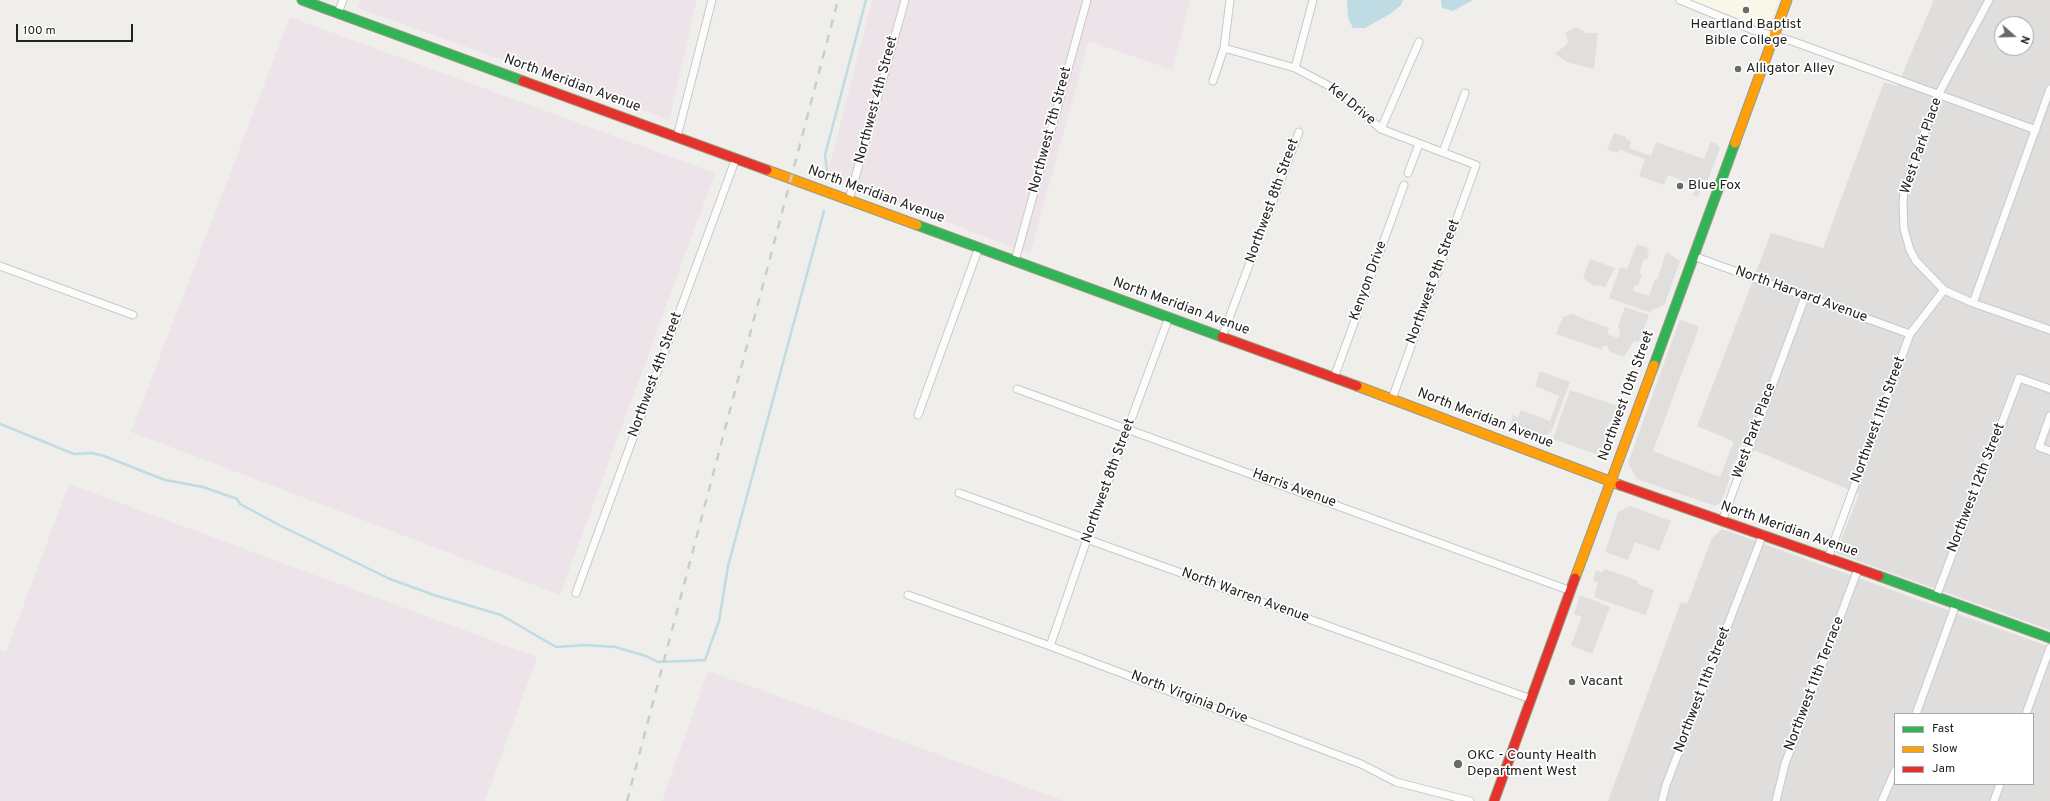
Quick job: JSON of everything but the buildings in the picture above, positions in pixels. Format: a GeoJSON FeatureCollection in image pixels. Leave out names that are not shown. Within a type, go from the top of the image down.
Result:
{"type":"FeatureCollection","features":[{"type":"Feature","properties":{"kind":"main road","name":"North Meridian Avenue"},"geometry":{"type":"LineString","coordinates":[[302,0],[979,247],[1610,481],[2050,638]]}},
{"type":"Feature","properties":{"kind":"main road","name":"Northwest 10th Street"},"geometry":{"type":"LineString","coordinates":[[1494,801],[1787,0]]}},
{"type":"Feature","properties":{"kind":"street"},"geometry":{"type":"LineString","coordinates":[[338,13],[343,0]]}},
{"type":"Feature","properties":{"kind":"street"},"geometry":{"type":"LineString","coordinates":[[677,137],[712,0]]}},
{"type":"Feature","properties":{"kind":"street","name":"Northwest 4th Street"},"geometry":{"type":"LineString","coordinates":[[849,200],[905,0]]}},
{"type":"Feature","properties":{"kind":"street","name":"Northwest 7th Street"},"geometry":{"type":"LineString","coordinates":[[1015,261],[1087,0]]}},
{"type":"Feature","properties":{"kind":"street"},"geometry":{"type":"LineString","coordinates":[[1213,81],[1224,48],[1230,0]]}},
{"type":"Feature","properties":{"kind":"street"},"geometry":{"type":"LineString","coordinates":[[1295,68],[1313,0]]}},
{"type":"Feature","properties":{"kind":"street"},"geometry":{"type":"LineString","coordinates":[[1680,0],[1774,36],[2036,130]]}},
{"type":"Feature","properties":{"kind":"street","name":"West Park Place"},"geometry":{"type":"LineString","coordinates":[[1944,290],[1916,261],[1907,240],[1902,216],[1904,190],[1938,95],[1989,0]]}},
{"type":"Feature","properties":{"kind":"street"},"geometry":{"type":"LineString","coordinates":[[1380,130],[1419,42]]}},
{"type":"Feature","properties":{"kind":"street","name":"Kel Drive"},"geometry":{"type":"LineString","coordinates":[[1224,48],[1295,68],[1335,89],[1380,130],[1443,152],[1476,166]]}},
{"type":"Feature","properties":{"kind":"street"},"geometry":{"type":"LineString","coordinates":[[1973,303],[2050,89]]}},
{"type":"Feature","properties":{"kind":"street"},"geometry":{"type":"LineString","coordinates":[[1443,152],[1465,93]]}},
{"type":"Feature","properties":{"kind":"street","name":"Northwest 8th Street"},"geometry":{"type":"LineString","coordinates":[[1222,337],[1299,132]]}},
{"type":"Feature","properties":{"kind":"street"},"geometry":{"type":"LineString","coordinates":[[1408,173],[1418,144]]}},
{"type":"Feature","properties":{"kind":"street","name":"Northwest 4th Street"},"geometry":{"type":"LineString","coordinates":[[576,592],[736,158]]}},
{"type":"Feature","properties":{"kind":"street","name":"Northwest 9th Street"},"geometry":{"type":"LineString","coordinates":[[1392,399],[1476,166]]}},
{"type":"Feature","properties":{"kind":"street","name":"Kenyon Drive"},"geometry":{"type":"LineString","coordinates":[[1334,378],[1404,185]]}},
{"type":"Feature","properties":{"kind":"street"},"geometry":{"type":"LineString","coordinates":[[918,415],[979,247]]}},
{"type":"Feature","properties":{"kind":"street","name":"North Harvard Avenue"},"geometry":{"type":"LineString","coordinates":[[1693,256],[1910,334]]}},
{"type":"Feature","properties":{"kind":"street"},"geometry":{"type":"LineString","coordinates":[[0,266],[132,315]]}},
{"type":"Feature","properties":{"kind":"street"},"geometry":{"type":"LineString","coordinates":[[1944,290],[1973,303],[2050,330]]}},
{"type":"Feature","properties":{"kind":"street","name":"Northwest 11th Street"},"geometry":{"type":"LineString","coordinates":[[1828,558],[1910,334],[1944,290]]}},
{"type":"Feature","properties":{"kind":"street","name":"West Park Place"},"geometry":{"type":"LineString","coordinates":[[1722,521],[1805,297]]}},
{"type":"Feature","properties":{"kind":"street","name":"Northwest 8th Street"},"geometry":{"type":"LineString","coordinates":[[1050,646],[1087,539],[1169,317]]}},
{"type":"Feature","properties":{"kind":"street","name":"Northwest 12th Street"},"geometry":{"type":"LineString","coordinates":[[1936,597],[2019,378],[2050,389]]}},
{"type":"Feature","properties":{"kind":"street","name":"Harris Avenue"},"geometry":{"type":"LineString","coordinates":[[1017,389],[1128,428],[1571,591]]}},
{"type":"Feature","properties":{"kind":"street"},"geometry":{"type":"LineString","coordinates":[[2050,416],[2039,447],[2050,451]]}},
{"type":"Feature","properties":{"kind":"street","name":"North Warren Avenue"},"geometry":{"type":"LineString","coordinates":[[959,493],[1531,699]]}},
{"type":"Feature","properties":{"kind":"street","name":"Northwest 11th Street"},"geometry":{"type":"LineString","coordinates":[[1662,801],[1666,784],[1762,534]]}},
{"type":"Feature","properties":{"kind":"street","name":"Northwest 11th Terrace"},"geometry":{"type":"LineString","coordinates":[[1776,801],[1785,764],[1858,569]]}},
{"type":"Feature","properties":{"kind":"street","name":"North Virginia Drive"},"geometry":{"type":"LineString","coordinates":[[908,595],[1050,646],[1361,764],[1396,782],[1470,801]]}},
{"type":"Feature","properties":{"kind":"street"},"geometry":{"type":"LineString","coordinates":[[1916,713],[1956,604]]}},
{"type":"Feature","properties":{"kind":"street"},"geometry":{"type":"LineString","coordinates":[[2026,713],[2050,648]]}},
{"type":"Feature","properties":{"kind":"street"},"geometry":{"type":"LineString","coordinates":[[1882,801],[1894,773]]}},
{"type":"Feature","properties":{"kind":"street"},"geometry":{"type":"LineString","coordinates":[[1994,801],[2000,785]]}},
{"type":"Feature","properties":{"kind":"shaded area"},"geometry":{"type":"Polygon","coordinates":[[[361,0],[697,0],[669,120],[358,8],[361,0]]]}},
{"type":"Feature","properties":{"kind":"shaded area"},"geometry":{"type":"Polygon","coordinates":[[[872,0],[1190,0],[1172,70],[1089,41],[1030,254],[827,176],[872,0]]]}},
{"type":"Feature","properties":{"kind":"shaded area","name":"Heartland Baptist Bible College"},"geometry":{"type":"Polygon","coordinates":[[[1690,0],[1778,0],[1771,20],[1766,26],[1762,26],[1690,0]]]}},
{"type":"Feature","properties":{"kind":"shaded area"},"geometry":{"type":"Polygon","coordinates":[[[1934,0],[2050,0],[2050,630],[1836,553],[1859,494],[1697,426],[1771,233],[1823,248],[1884,82],[1897,86],[1934,0]]]}},
{"type":"Feature","properties":{"kind":"shaded area"},"geometry":{"type":"Polygon","coordinates":[[[290,17],[715,173],[560,595],[131,432],[290,17]]]}},
{"type":"Feature","properties":{"kind":"shaded area"},"geometry":{"type":"Polygon","coordinates":[[[1577,27],[1586,33],[1598,33],[1594,69],[1567,62],[1555,54],[1568,43],[1566,35],[1563,34],[1577,27]]]}},
{"type":"Feature","properties":{"kind":"shaded area"},"geometry":{"type":"Polygon","coordinates":[[[1614,133],[1626,137],[1626,139],[1631,141],[1629,148],[1651,156],[1656,142],[1704,159],[1711,141],[1717,144],[1720,148],[1708,180],[1703,184],[1698,197],[1693,195],[1696,186],[1668,175],[1664,185],[1639,176],[1645,159],[1620,150],[1617,153],[1607,150],[1614,133]]]}},
{"type":"Feature","properties":{"kind":"shaded area"},"geometry":{"type":"Polygon","coordinates":[[[1637,244],[1648,248],[1647,251],[1649,253],[1647,260],[1644,259],[1639,273],[1642,274],[1638,285],[1635,285],[1633,291],[1649,296],[1655,279],[1658,279],[1666,252],[1680,261],[1665,304],[1649,312],[1609,298],[1620,267],[1627,269],[1637,244]]]}},
{"type":"Feature","properties":{"kind":"shaded area"},"geometry":{"type":"Polygon","coordinates":[[[1590,259],[1615,268],[1605,287],[1599,285],[1594,286],[1583,278],[1590,259]]]}},
{"type":"Feature","properties":{"kind":"shaded area"},"geometry":{"type":"Polygon","coordinates":[[[1625,307],[1649,315],[1639,342],[1634,341],[1624,357],[1611,352],[1606,345],[1602,347],[1603,350],[1556,334],[1563,317],[1571,314],[1609,328],[1607,334],[1618,338],[1620,331],[1618,326],[1625,307]]]}},
{"type":"Feature","properties":{"kind":"shaded area"},"geometry":{"type":"Polygon","coordinates":[[[1680,319],[1699,327],[1653,451],[1720,477],[1734,441],[1741,443],[1721,502],[1715,506],[1637,479],[1628,463],[1680,319]]]}},
{"type":"Feature","properties":{"kind":"shaded area"},"geometry":{"type":"Polygon","coordinates":[[[1540,371],[1570,382],[1552,430],[1548,434],[1540,436],[1510,425],[1513,415],[1518,417],[1521,410],[1550,421],[1559,396],[1535,386],[1540,371]]]}},
{"type":"Feature","properties":{"kind":"shaded area"},"geometry":{"type":"Polygon","coordinates":[[[1570,390],[1618,406],[1614,420],[1610,421],[1608,425],[1608,437],[1601,456],[1553,439],[1570,390]]]}},
{"type":"Feature","properties":{"kind":"shaded area"},"geometry":{"type":"Polygon","coordinates":[[[69,484],[537,657],[485,801],[0,801],[0,650],[6,652],[69,484]]]}},
{"type":"Feature","properties":{"kind":"shaded area"},"geometry":{"type":"Polygon","coordinates":[[[1630,506],[1671,521],[1659,551],[1635,542],[1628,560],[1605,552],[1618,512],[1630,506]]]}},
{"type":"Feature","properties":{"kind":"shaded area"},"geometry":{"type":"Polygon","coordinates":[[[1722,529],[2050,647],[2050,801],[1608,801],[1681,602],[1687,604],[1712,538],[1722,529]]]}},
{"type":"Feature","properties":{"kind":"shaded area"},"geometry":{"type":"Polygon","coordinates":[[[1605,569],[1638,581],[1638,584],[1654,590],[1646,615],[1594,597],[1598,583],[1593,581],[1596,570],[1602,573],[1605,569]]]}},
{"type":"Feature","properties":{"kind":"shaded area"},"geometry":{"type":"Polygon","coordinates":[[[1580,595],[1610,607],[1592,654],[1571,645],[1582,617],[1574,614],[1580,595]]]}},
{"type":"Feature","properties":{"kind":"shaded area"},"geometry":{"type":"Polygon","coordinates":[[[708,671],[864,727],[1064,801],[662,801],[708,671]]]}},
{"type":"Feature","properties":{"kind":"water"},"geometry":{"type":"Polygon","coordinates":[[[1347,0],[1403,0],[1401,5],[1390,14],[1365,28],[1353,28],[1348,18],[1347,0]]]}},
{"type":"Feature","properties":{"kind":"water"},"geometry":{"type":"Polygon","coordinates":[[[1441,0],[1473,0],[1453,11],[1442,8],[1441,0]]]}},
{"type":"Feature","properties":{"kind":"waterway"},"geometry":{"type":"LineString","coordinates":[[827,171],[825,155],[866,0]]}},
{"type":"Feature","properties":{"kind":"waterway"},"geometry":{"type":"LineString","coordinates":[[0,424],[74,454],[92,453],[104,456],[165,480],[203,487],[237,499],[240,504],[281,526],[390,579],[434,595],[501,615],[556,647],[586,645],[615,647],[646,656],[658,662],[705,660],[719,621],[728,566],[824,211]]}},
{"type":"Feature","properties":{"kind":"railway"},"geometry":{"type":"LineString","coordinates":[[627,801],[838,0]]}},
{"type":"Feature","properties":{"kind":"traffic: fast"},"geometry":{"type":"LineString","coordinates":[[302,0],[523,81]]}},
{"type":"Feature","properties":{"kind":"traffic: fast"},"geometry":{"type":"LineString","coordinates":[[1654,365],[1735,143]]}},
{"type":"Feature","properties":{"kind":"traffic: fast"},"geometry":{"type":"LineString","coordinates":[[917,225],[1222,337]]}},
{"type":"Feature","properties":{"kind":"traffic: fast"},"geometry":{"type":"LineString","coordinates":[[1879,576],[2050,638]]}},
{"type":"Feature","properties":{"kind":"traffic: slow"},"geometry":{"type":"LineString","coordinates":[[1735,143],[1787,0]]}},
{"type":"Feature","properties":{"kind":"traffic: slow"},"geometry":{"type":"LineString","coordinates":[[767,170],[917,225]]}},
{"type":"Feature","properties":{"kind":"traffic: slow"},"geometry":{"type":"LineString","coordinates":[[1575,578],[1654,365]]}},
{"type":"Feature","properties":{"kind":"traffic: slow"},"geometry":{"type":"LineString","coordinates":[[1357,386],[1620,485]]}},
{"type":"Feature","properties":{"kind":"traffic: jam"},"geometry":{"type":"LineString","coordinates":[[523,81],[767,170]]}},
{"type":"Feature","properties":{"kind":"traffic: jam"},"geometry":{"type":"LineString","coordinates":[[1222,337],[1357,386]]}},
{"type":"Feature","properties":{"kind":"traffic: jam"},"geometry":{"type":"LineString","coordinates":[[1620,485],[1879,576]]}},
{"type":"Feature","properties":{"kind":"traffic: jam"},"geometry":{"type":"LineString","coordinates":[[1494,801],[1575,578]]}},
{"type":"Feature","properties":{"kind":"place","name":"Heartland Baptist Bible College"},"geometry":{"type":"Point","coordinates":[1746,10]}},
{"type":"Feature","properties":{"kind":"place","name":"Alligator Alley"},"geometry":{"type":"Point","coordinates":[1738,69]}},
{"type":"Feature","properties":{"kind":"place","name":"Blue Fox"},"geometry":{"type":"Point","coordinates":[1680,186]}},
{"type":"Feature","properties":{"kind":"place","name":"Vacant"},"geometry":{"type":"Point","coordinates":[1572,682]}},
{"type":"Feature","properties":{"kind":"place","name":"OKC - County Health Department West"},"geometry":{"type":"Point","coordinates":[1458,764]}}]}
